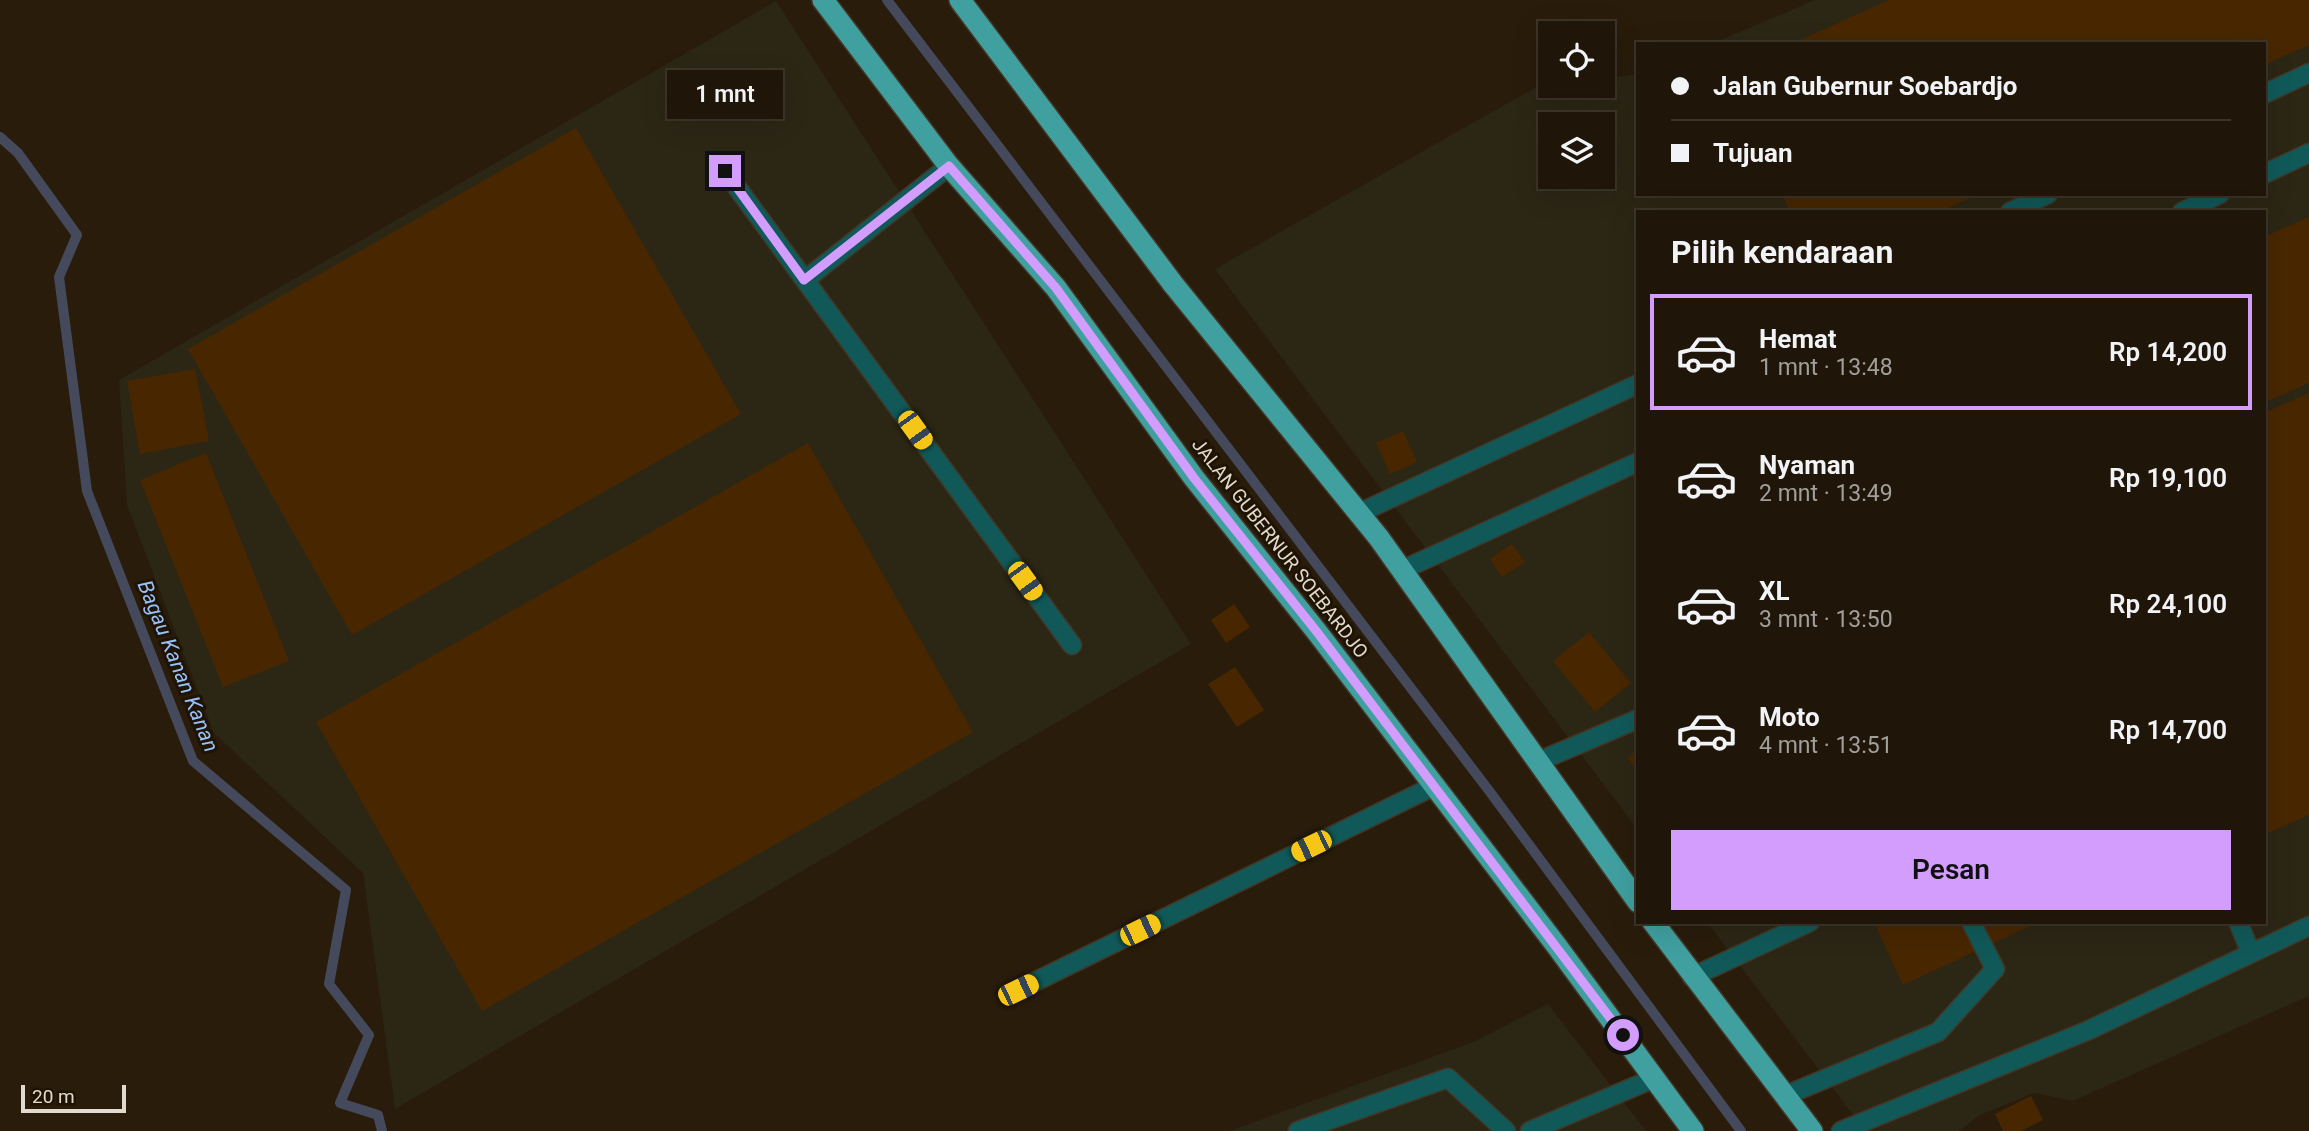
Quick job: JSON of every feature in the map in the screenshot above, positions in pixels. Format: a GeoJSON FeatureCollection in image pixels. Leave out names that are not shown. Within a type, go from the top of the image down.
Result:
{"type":"FeatureCollection","features":[{"type":"Feature","properties":{"kind":"highway","name":"JALAN GUBERNUR SOEBARDJO"},"geometry":{"type":"LineString","coordinates":[[823,0],[949,166],[1056,288],[1194,478],[1317,632],[1693,1131]]}},
{"type":"Feature","properties":{"kind":"highway"},"geometry":{"type":"LineString","coordinates":[[960,0],[1173,284],[1402,570],[1636,899]]}},
{"type":"Feature","properties":{"kind":"highway"},"geometry":{"type":"LineString","coordinates":[[1654,924],[1692,977],[1812,1131]]}},
{"type":"Feature","properties":{"kind":"lane"},"geometry":{"type":"LineString","coordinates":[[2266,93],[2309,73]]}},
{"type":"Feature","properties":{"kind":"lane"},"geometry":{"type":"LineString","coordinates":[[2266,173],[2309,153]]}},
{"type":"Feature","properties":{"kind":"lane"},"geometry":{"type":"LineString","coordinates":[[804,280],[949,166]]}},
{"type":"Feature","properties":{"kind":"lane"},"geometry":{"type":"LineString","coordinates":[[725,171],[1072,645]]}},
{"type":"Feature","properties":{"kind":"lane"},"geometry":{"type":"LineString","coordinates":[[2014,210],[2044,196]]}},
{"type":"Feature","properties":{"kind":"lane"},"geometry":{"type":"LineString","coordinates":[[2186,210],[2216,196]]}},
{"type":"Feature","properties":{"kind":"lane"},"geometry":{"type":"LineString","coordinates":[[1359,513],[1636,385]]}},
{"type":"Feature","properties":{"kind":"lane"},"geometry":{"type":"LineString","coordinates":[[1402,570],[1636,463]]}},
{"type":"Feature","properties":{"kind":"lane"},"geometry":{"type":"LineString","coordinates":[[1537,762],[1636,720]]}},
{"type":"Feature","properties":{"kind":"lane"},"geometry":{"type":"LineString","coordinates":[[1018,990],[1434,786]]}},
{"type":"Feature","properties":{"kind":"lane"},"geometry":{"type":"LineString","coordinates":[[1692,977],[1806,924]]}},
{"type":"Feature","properties":{"kind":"lane"},"geometry":{"type":"LineString","coordinates":[[1784,1096],[1938,1032],[1994,969],[1972,924]]}},
{"type":"Feature","properties":{"kind":"lane"},"geometry":{"type":"LineString","coordinates":[[2239,924],[2251,953]]}},
{"type":"Feature","properties":{"kind":"lane"},"geometry":{"type":"LineString","coordinates":[[1841,1131],[2090,1030],[2309,926]]}},
{"type":"Feature","properties":{"kind":"lane"},"geometry":{"type":"LineString","coordinates":[[1298,1131],[1448,1078],[1506,1131]]}},
{"type":"Feature","properties":{"kind":"lane"},"geometry":{"type":"LineString","coordinates":[[1530,1131],[1655,1078]]}},
{"type":"Feature","properties":{"kind":"shaded area"},"geometry":{"type":"Polygon","coordinates":[[[1815,0],[2309,0],[2309,996],[2073,1101],[2034,1093],[1980,1115],[1959,1131],[1865,1131],[1709,924],[2266,924],[2266,210],[1636,210],[1636,827],[1215,269],[1538,86],[1538,98],[1615,98],[1615,77],[1636,74],[1636,196],[2266,196],[2266,42],[1716,42],[1815,0]]]}},
{"type":"Feature","properties":{"kind":"shaded area"},"geometry":{"type":"Polygon","coordinates":[[[776,1],[1191,644],[395,1109],[363,873],[214,733],[127,505],[119,380],[776,1]]]}},
{"type":"Feature","properties":{"kind":"shaded area"},"geometry":{"type":"Polygon","coordinates":[[[1548,1004],[1646,1131],[1230,1131],[1473,1042],[1548,1004]]]}},
{"type":"Feature","properties":{"kind":"building"},"geometry":{"type":"Polygon","coordinates":[[[1889,0],[2309,0],[2309,45],[2266,64],[2266,42],[1795,42],[1889,0]]]}},
{"type":"Feature","properties":{"kind":"building"},"geometry":{"type":"Polygon","coordinates":[[[576,128],[741,414],[352,635],[188,349],[576,128]]]}},
{"type":"Feature","properties":{"kind":"building"},"geometry":{"type":"Polygon","coordinates":[[[1783,196],[1975,196],[1944,210],[1789,210],[1783,196]]]}},
{"type":"Feature","properties":{"kind":"building"},"geometry":{"type":"Polygon","coordinates":[[[2309,217],[2309,383],[2266,402],[2266,236],[2309,217]]]}},
{"type":"Feature","properties":{"kind":"building"},"geometry":{"type":"Polygon","coordinates":[[[195,369],[209,441],[140,454],[127,381],[195,369]]]}},
{"type":"Feature","properties":{"kind":"building"},"geometry":{"type":"Polygon","coordinates":[[[2309,393],[2309,815],[2268,833],[2266,829],[2266,412],[2309,393]]]}},
{"type":"Feature","properties":{"kind":"building"},"geometry":{"type":"Polygon","coordinates":[[[1403,431],[1417,462],[1390,474],[1376,443],[1403,431]]]}},
{"type":"Feature","properties":{"kind":"building"},"geometry":{"type":"Polygon","coordinates":[[[808,443],[973,732],[482,1011],[316,722],[808,443]]]}},
{"type":"Feature","properties":{"kind":"building"},"geometry":{"type":"Polygon","coordinates":[[[206,453],[289,661],[223,687],[140,480],[206,453]]]}},
{"type":"Feature","properties":{"kind":"building"},"geometry":{"type":"Polygon","coordinates":[[[1512,544],[1525,562],[1502,577],[1490,559],[1512,544]]]}},
{"type":"Feature","properties":{"kind":"building"},"geometry":{"type":"Polygon","coordinates":[[[1234,604],[1250,627],[1226,643],[1211,620],[1234,604]]]}},
{"type":"Feature","properties":{"kind":"building"},"geometry":{"type":"Polygon","coordinates":[[[1589,632],[1631,683],[1595,712],[1553,661],[1589,632]]]}},
{"type":"Feature","properties":{"kind":"building"},"geometry":{"type":"Polygon","coordinates":[[[1235,667],[1264,710],[1237,727],[1208,684],[1235,667]]]}},
{"type":"Feature","properties":{"kind":"building"},"geometry":{"type":"Polygon","coordinates":[[[1636,751],[1636,769],[1627,758],[1636,751]]]}},
{"type":"Feature","properties":{"kind":"building"},"geometry":{"type":"Polygon","coordinates":[[[1875,924],[2035,924],[1903,985],[1875,924]]]}},
{"type":"Feature","properties":{"kind":"building"},"geometry":{"type":"Polygon","coordinates":[[[2031,1096],[2043,1120],[2021,1131],[2003,1131],[1995,1114],[2031,1096]]]}},
{"type":"Feature","properties":{"kind":"waterway"},"geometry":{"type":"LineString","coordinates":[[887,0],[1490,792],[1741,1131]]}},
{"type":"Feature","properties":{"kind":"waterway","name":"Bagau Kanan Kanan"},"geometry":{"type":"LineString","coordinates":[[0,137],[18,153],[77,235],[59,277],[87,491],[193,761],[346,890],[329,984],[369,1035],[340,1103],[378,1115],[382,1131]]}},
{"type":"Feature","properties":{"kind":"route"},"geometry":{"type":"LineString","coordinates":[[725,171],[804,280],[949,166],[1056,288],[1194,478],[1317,632],[1623,1035]]}}]}
